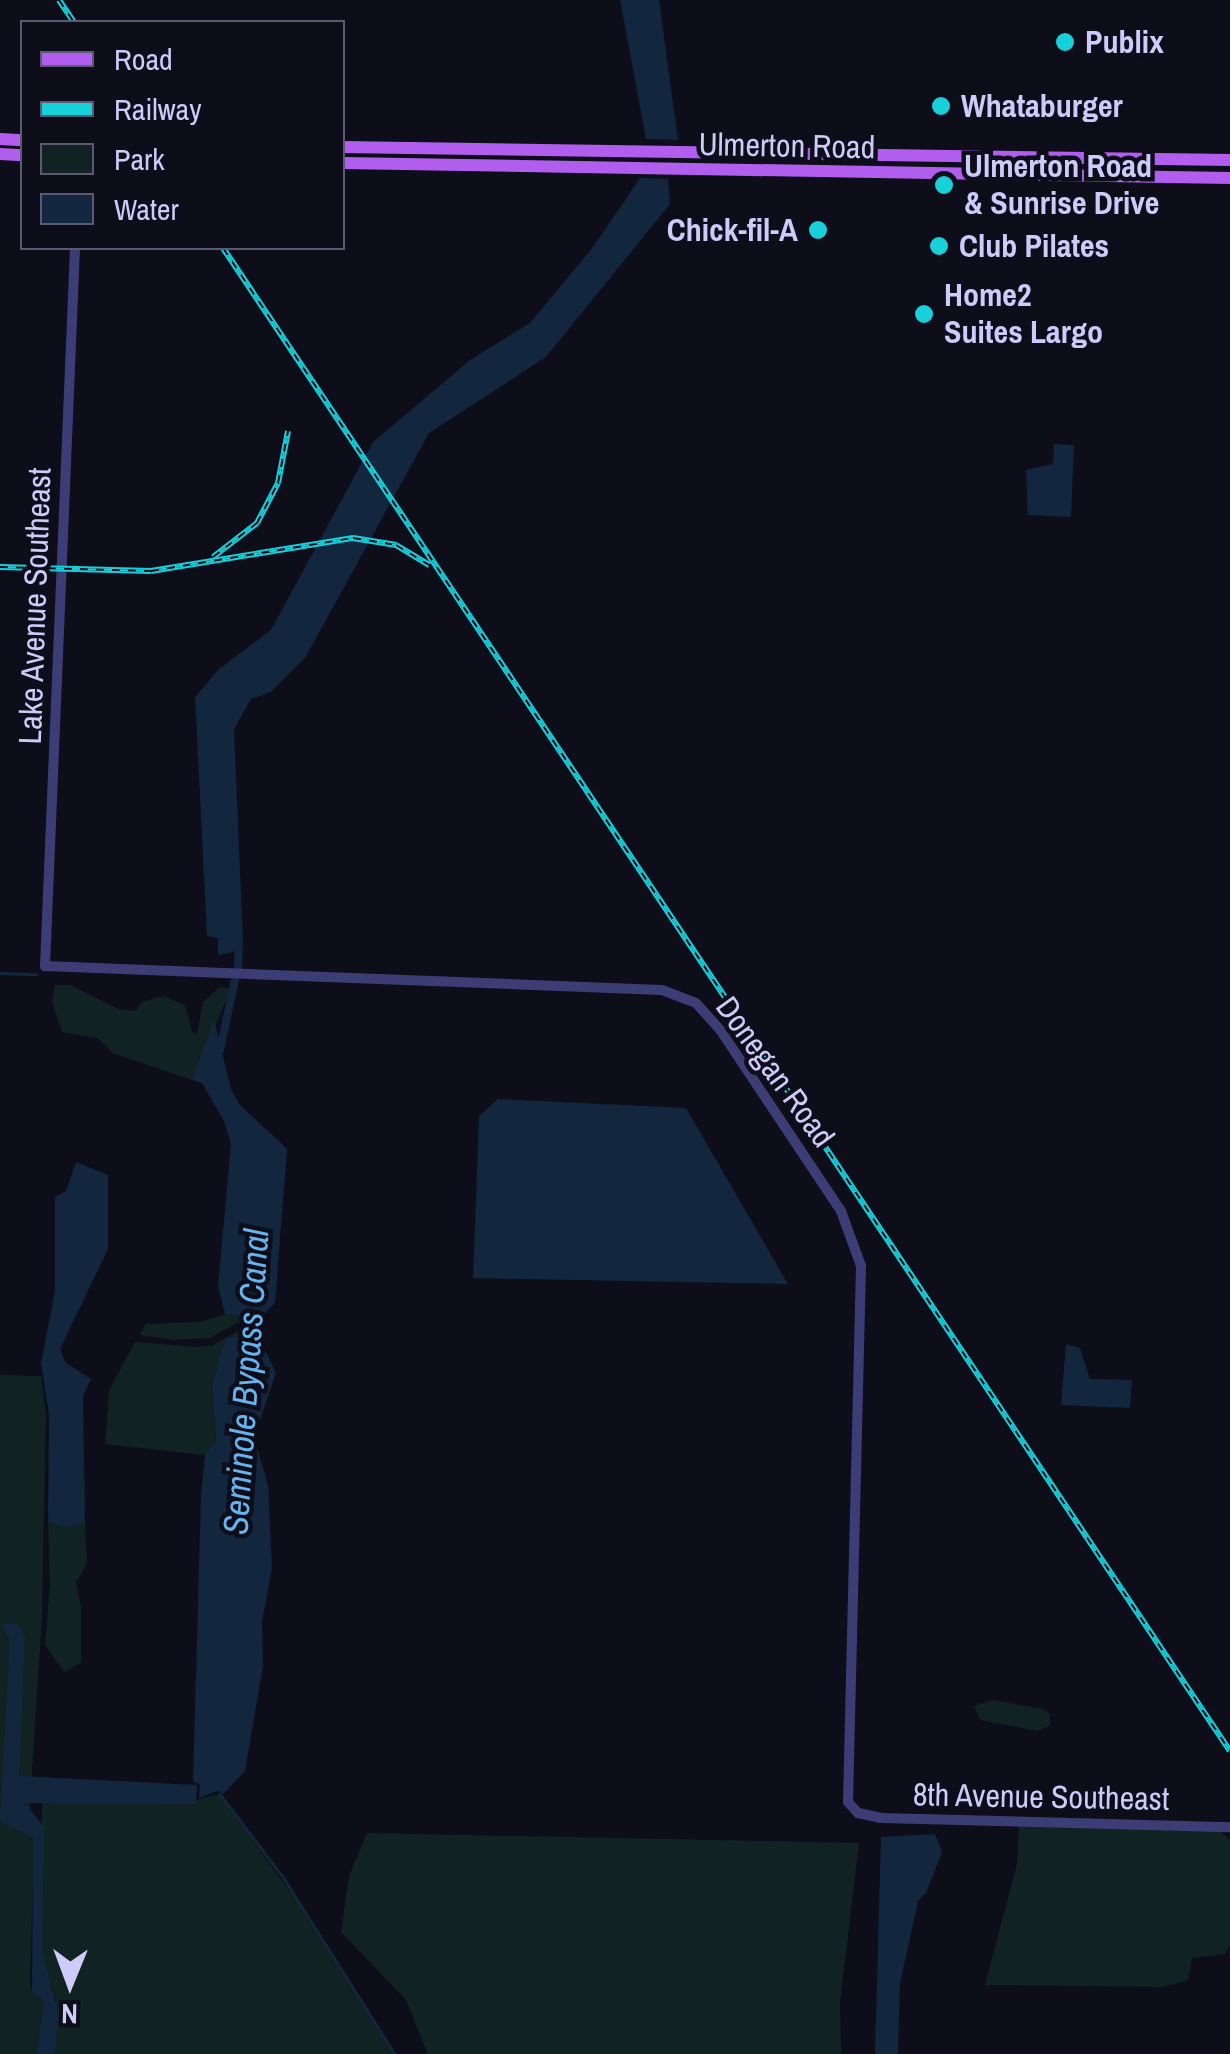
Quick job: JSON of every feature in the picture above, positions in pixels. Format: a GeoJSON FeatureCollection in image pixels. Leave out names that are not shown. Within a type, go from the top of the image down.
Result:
{"type":"FeatureCollection","features":[{"type":"Feature","properties":{"kind":"main road","name":"Ulmerton Road"},"geometry":{"type":"LineString","coordinates":[[345,147],[1230,160]]}},
{"type":"Feature","properties":{"kind":"main road","name":"Ulmerton Road"},"geometry":{"type":"LineString","coordinates":[[345,163],[1230,178]]}},
{"type":"Feature","properties":{"kind":"street","name":"Lake Avenue Southeast"},"geometry":{"type":"LineString","coordinates":[[44,966],[75,250]]}},
{"type":"Feature","properties":{"kind":"street","name":"Donegan Road"},"geometry":{"type":"LineString","coordinates":[[44,966],[662,990],[696,1003],[710,1016],[841,1211],[860,1266],[846,1791],[853,1810]]}},
{"type":"Feature","properties":{"kind":"street","name":"8th Avenue Southeast"},"geometry":{"type":"LineString","coordinates":[[853,1810],[881,1818],[1230,1827]]}},
{"type":"Feature","properties":{"kind":"green space"},"geometry":{"type":"Polygon","coordinates":[[[55,985],[70,985],[118,1009],[135,1011],[142,1002],[163,996],[185,1005],[192,1032],[197,1034],[203,1002],[220,987],[231,989],[192,1080],[113,1053],[98,1038],[62,1032],[52,1002],[55,985]]]}},
{"type":"Feature","properties":{"kind":"green space"},"geometry":{"type":"Polygon","coordinates":[[[226,1314],[257,1317],[257,1322],[237,1323],[210,1338],[174,1340],[140,1335],[146,1324],[199,1322],[226,1314]]]}},
{"type":"Feature","properties":{"kind":"green space"},"geometry":{"type":"Polygon","coordinates":[[[257,1330],[225,1340],[212,1385],[216,1443],[205,1455],[105,1444],[109,1390],[135,1342],[198,1347],[213,1345],[238,1331],[257,1330]]]}},
{"type":"Feature","properties":{"kind":"green space"},"geometry":{"type":"Polygon","coordinates":[[[0,1375],[41,1376],[46,1414],[42,1618],[30,1803],[34,1843],[30,1981],[32,1992],[44,2000],[38,2054],[0,2054],[0,1375]]]}},
{"type":"Feature","properties":{"kind":"green space"},"geometry":{"type":"Polygon","coordinates":[[[48,1521],[66,1528],[85,1523],[87,1564],[76,1582],[81,1607],[81,1663],[64,1672],[45,1645],[50,1585],[48,1521]]]}},
{"type":"Feature","properties":{"kind":"green space"},"geometry":{"type":"Polygon","coordinates":[[[993,1700],[1043,1709],[1050,1714],[1050,1726],[1038,1731],[980,1720],[974,1706],[993,1700]]]}},
{"type":"Feature","properties":{"kind":"green space"},"geometry":{"type":"Polygon","coordinates":[[[219,1794],[293,1896],[393,2054],[52,2054],[56,2000],[41,1950],[42,1801],[188,1802],[219,1794]]]}},
{"type":"Feature","properties":{"kind":"green space"},"geometry":{"type":"Polygon","coordinates":[[[1019,1826],[1220,1831],[1230,1840],[1230,1944],[1225,1954],[1192,1958],[1188,1980],[1162,1987],[985,1985],[1017,1864],[1019,1826]]]}},
{"type":"Feature","properties":{"kind":"green space"},"geometry":{"type":"Polygon","coordinates":[[[367,1833],[859,1843],[840,2003],[841,2054],[428,2054],[406,2000],[341,1932],[349,1876],[367,1833]]]}},
{"type":"Feature","properties":{"kind":"water"},"geometry":{"type":"Polygon","coordinates":[[[620,0],[659,0],[678,140],[646,139],[620,0]]]}},
{"type":"Feature","properties":{"kind":"water"},"geometry":{"type":"Polygon","coordinates":[[[640,178],[668,179],[670,204],[546,357],[429,433],[305,658],[271,692],[251,699],[234,729],[243,940],[237,951],[218,955],[218,938],[207,936],[195,697],[219,669],[271,630],[373,442],[470,360],[530,323],[593,247],[640,178]]]}},
{"type":"Feature","properties":{"kind":"water"},"geometry":{"type":"Polygon","coordinates":[[[1054,444],[1074,445],[1071,517],[1028,515],[1026,470],[1053,464],[1054,444]]]}},
{"type":"Feature","properties":{"kind":"water"},"geometry":{"type":"Polygon","coordinates":[[[214,1020],[231,1089],[239,1104],[287,1149],[275,1303],[261,1317],[225,1314],[218,1286],[231,1144],[224,1121],[202,1083],[192,1080],[214,1020]]]}},
{"type":"Feature","properties":{"kind":"water"},"geometry":{"type":"Polygon","coordinates":[[[498,1099],[686,1108],[788,1284],[473,1278],[479,1116],[498,1099]]]}},
{"type":"Feature","properties":{"kind":"water"},"geometry":{"type":"Polygon","coordinates":[[[76,1162],[108,1175],[108,1249],[60,1349],[65,1362],[91,1379],[83,1396],[85,1523],[66,1528],[48,1521],[49,1414],[41,1363],[55,1291],[55,1197],[66,1191],[76,1162]]]}},
{"type":"Feature","properties":{"kind":"water"},"geometry":{"type":"Polygon","coordinates":[[[257,1332],[276,1373],[254,1437],[268,1485],[272,1568],[262,1622],[263,1666],[245,1771],[223,1794],[218,1791],[199,1798],[200,1785],[193,1781],[201,1496],[205,1455],[216,1442],[212,1385],[225,1339],[257,1332]]]}},
{"type":"Feature","properties":{"kind":"water"},"geometry":{"type":"Polygon","coordinates":[[[1066,1344],[1080,1348],[1090,1379],[1132,1380],[1130,1408],[1061,1405],[1066,1344]]]}},
{"type":"Feature","properties":{"kind":"water"},"geometry":{"type":"Polygon","coordinates":[[[1,1625],[19,1625],[25,1638],[19,1776],[197,1785],[196,1804],[25,1803],[44,1827],[42,1951],[59,2014],[55,2054],[37,2054],[44,2001],[32,1992],[33,1837],[0,1822],[9,1655],[9,1638],[1,1625]]]}},
{"type":"Feature","properties":{"kind":"water"},"geometry":{"type":"Polygon","coordinates":[[[935,1834],[942,1852],[926,1893],[918,1901],[900,1984],[898,2054],[875,2054],[881,1837],[935,1834]]]}},
{"type":"Feature","properties":{"kind":"waterway","name":"Seminole Bypass Canal"},"geometry":{"type":"LineString","coordinates":[[238,969],[239,939]]}},
{"type":"Feature","properties":{"kind":"waterway"},"geometry":{"type":"LineString","coordinates":[[0,973],[36,974]]}},
{"type":"Feature","properties":{"kind":"waterway","name":"Seminole Bypass Canal"},"geometry":{"type":"LineString","coordinates":[[220,1050],[235,980]]}},
{"type":"Feature","properties":{"kind":"waterway","name":"Seminole Bypass Canal"},"geometry":{"type":"LineString","coordinates":[[249,1340],[250,1310]]}},
{"type":"Feature","properties":{"kind":"waterway"},"geometry":{"type":"LineString","coordinates":[[220,1794],[283,1877],[395,2054]]}},
{"type":"Feature","properties":{"kind":"railway"},"geometry":{"type":"LineString","coordinates":[[59,0],[73,20]]}},
{"type":"Feature","properties":{"kind":"railway"},"geometry":{"type":"LineString","coordinates":[[224,250],[1230,1751]]}},
{"type":"Feature","properties":{"kind":"railway"},"geometry":{"type":"LineString","coordinates":[[213,557],[257,523],[278,483],[288,431]]}},
{"type":"Feature","properties":{"kind":"railway"},"geometry":{"type":"LineString","coordinates":[[0,567],[151,571],[353,538],[396,545],[429,565]]}},
{"type":"Feature","properties":{"kind":"place","name":"Publix"},"geometry":{"type":"Point","coordinates":[1065,42]}},
{"type":"Feature","properties":{"kind":"place","name":"Whataburger"},"geometry":{"type":"Point","coordinates":[941,106]}},
{"type":"Feature","properties":{"kind":"place","name":"Ulmerton Road & Sunrise Drive"},"geometry":{"type":"Point","coordinates":[944,185]}},
{"type":"Feature","properties":{"kind":"place","name":"Chick-fil-A"},"geometry":{"type":"Point","coordinates":[818,230]}},
{"type":"Feature","properties":{"kind":"place","name":"Club Pilates"},"geometry":{"type":"Point","coordinates":[939,246]}},
{"type":"Feature","properties":{"kind":"place","name":"Home2 Suites Largo"},"geometry":{"type":"Point","coordinates":[924,314]}}]}
